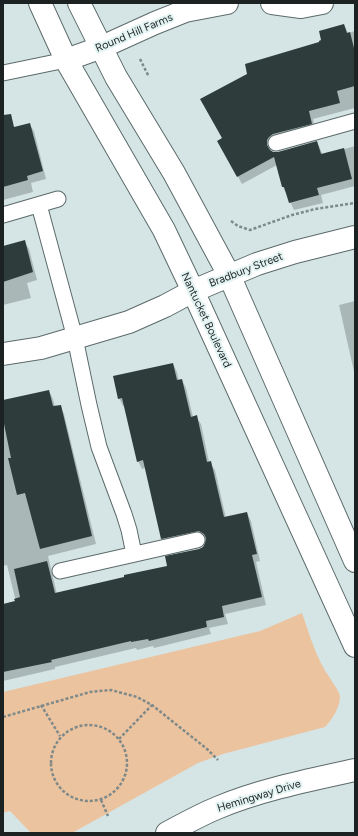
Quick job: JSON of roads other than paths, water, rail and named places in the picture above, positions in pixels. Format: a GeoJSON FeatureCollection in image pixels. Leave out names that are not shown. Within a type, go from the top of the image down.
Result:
{"type":"FeatureCollection","features":[{"type":"Feature","properties":{"kind":"street","name":"Nantucket Boulevard"},"geometry":{"type":"LineString","coordinates":[[40,3],[66,60],[164,230],[355,646]]}},
{"type":"Feature","properties":{"kind":"street"},"geometry":{"type":"LineString","coordinates":[[79,3],[116,77],[174,172],[229,275],[355,561]]}},
{"type":"Feature","properties":{"kind":"street","name":"Round Hill Farms"},"geometry":{"type":"LineString","coordinates":[[66,60],[102,47],[185,11],[226,3]]}},
{"type":"Feature","properties":{"kind":"street"},"geometry":{"type":"LineString","coordinates":[[272,3],[294,7],[313,4]]}},
{"type":"Feature","properties":{"kind":"street","name":"Bradbury Street"},"geometry":{"type":"LineString","coordinates":[[3,354],[41,348],[129,322],[165,306],[193,291],[257,264],[296,252],[355,237]]}},
{"type":"Feature","properties":{"kind":"street","name":"Hemingway Drive"},"geometry":{"type":"LineString","coordinates":[[167,833],[217,808],[236,801],[288,786],[355,770]]}},
{"type":"Feature","properties":{"kind":"lane"},"geometry":{"type":"LineString","coordinates":[[3,73],[66,60]]}},
{"type":"Feature","properties":{"kind":"lane"},"geometry":{"type":"LineString","coordinates":[[276,143],[355,121]]}},
{"type":"Feature","properties":{"kind":"lane"},"geometry":{"type":"LineString","coordinates":[[3,215],[58,199]]}},
{"type":"Feature","properties":{"kind":"lane"},"geometry":{"type":"LineString","coordinates":[[39,205],[75,338],[99,447],[124,514],[134,554]]}},
{"type":"Feature","properties":{"kind":"lane"},"geometry":{"type":"LineString","coordinates":[[60,571],[197,540]]}}]}
